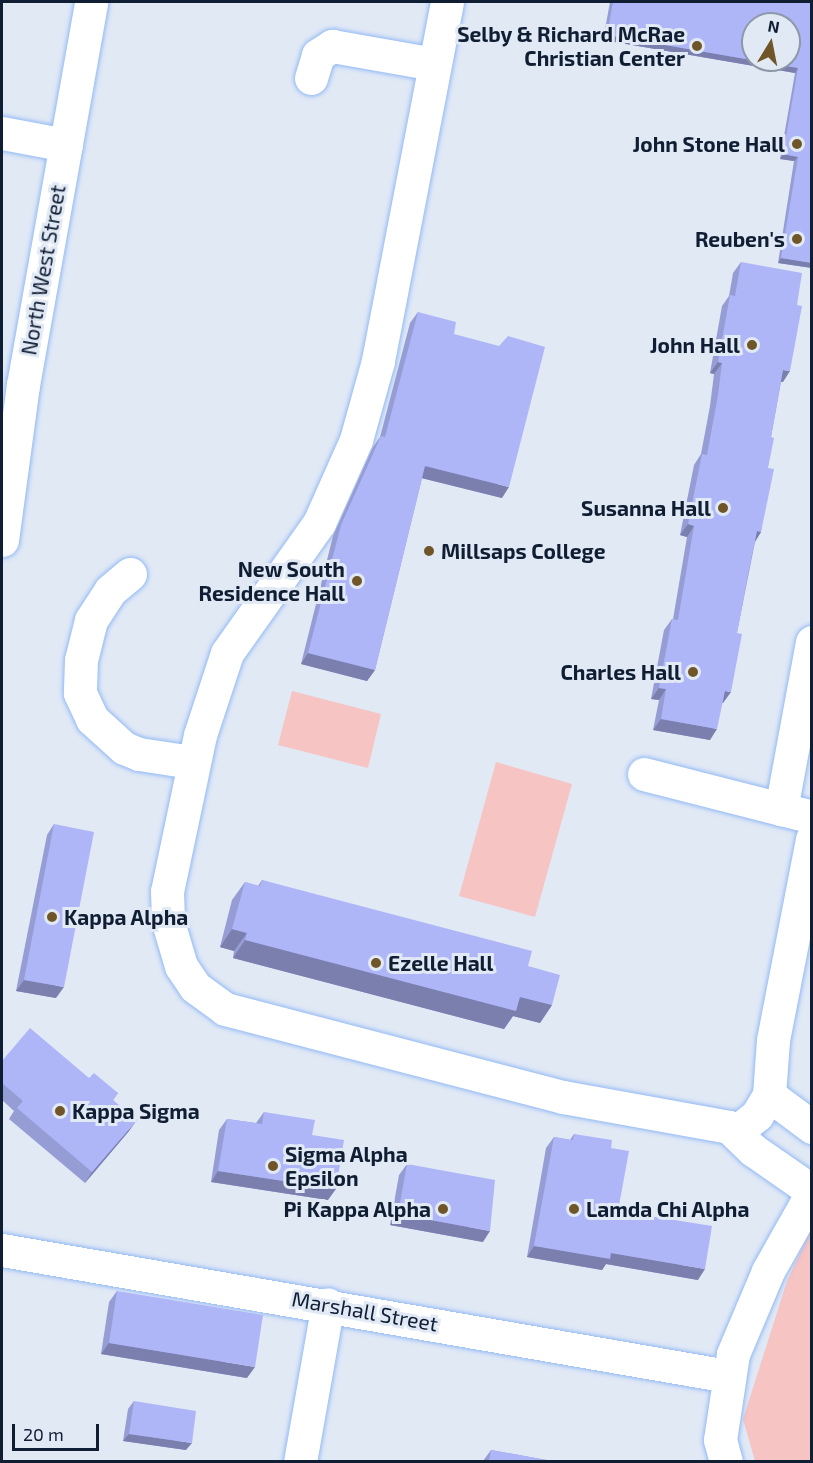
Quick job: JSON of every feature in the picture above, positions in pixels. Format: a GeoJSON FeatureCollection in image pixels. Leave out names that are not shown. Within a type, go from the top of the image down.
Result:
{"type":"FeatureCollection","features":[{"type":"Feature","properties":{"kind":"street","name":"North West Street"},"geometry":{"type":"LineString","coordinates":[[2,540],[12,383],[66,145],[91,2]]}},
{"type":"Feature","properties":{"kind":"street"},"geometry":{"type":"LineString","coordinates":[[447,2],[378,361],[356,440],[319,523],[227,653],[192,762],[166,891],[168,922],[181,966],[195,987],[225,1009],[563,1097],[729,1127],[736,1132],[757,1115],[769,1095],[773,1040],[812,840]]}},
{"type":"Feature","properties":{"kind":"street"},"geometry":{"type":"LineString","coordinates":[[311,78],[318,55],[332,46],[434,64]]}},
{"type":"Feature","properties":{"kind":"street"},"geometry":{"type":"LineString","coordinates":[[2,133],[66,145]]}},
{"type":"Feature","properties":{"kind":"street"},"geometry":{"type":"LineString","coordinates":[[130,574],[110,591],[91,620],[81,660],[80,693],[92,719],[124,748],[139,754],[192,762]]}},
{"type":"Feature","properties":{"kind":"street"},"geometry":{"type":"LineString","coordinates":[[644,774],[796,813],[812,642]]}},
{"type":"Feature","properties":{"kind":"street"},"geometry":{"type":"LineString","coordinates":[[769,1095],[812,1126]]}},
{"type":"Feature","properties":{"kind":"street"},"geometry":{"type":"LineString","coordinates":[[723,1451],[728,1376],[733,1354],[768,1271],[812,1192],[753,1150],[729,1127]]}},
{"type":"Feature","properties":{"kind":"street","name":"Marshall Street"},"geometry":{"type":"LineString","coordinates":[[2,1250],[328,1304],[728,1376]]}},
{"type":"Feature","properties":{"kind":"street"},"geometry":{"type":"LineString","coordinates":[[300,1461],[328,1304]]}},
{"type":"Feature","properties":{"kind":"shaded area"},"geometry":{"type":"Polygon","coordinates":[[[292,691],[381,714],[368,768],[278,745],[292,691]]]}},
{"type":"Feature","properties":{"kind":"shaded area"},"geometry":{"type":"Polygon","coordinates":[[[496,762],[572,784],[535,917],[459,896],[496,762]]]}},
{"type":"Feature","properties":{"kind":"shaded area"},"geometry":{"type":"Polygon","coordinates":[[[811,1229],[811,1461],[755,1461],[743,1419],[787,1281],[811,1229]]]}},
{"type":"Feature","properties":{"kind":"building","name":"Selby & Richard McRae Christian Center"},"geometry":{"type":"Polygon","coordinates":[[[613,2],[812,2],[812,263],[781,258],[798,157],[783,154],[797,72],[801,72],[801,12],[741,12],[741,58],[607,35],[613,2]]]}},
{"type":"Feature","properties":{"kind":"building"},"geometry":{"type":"Polygon","coordinates":[[[741,262],[802,273],[797,305],[802,306],[790,371],[783,370],[768,468],[774,469],[761,532],[757,531],[749,569],[737,633],[742,634],[731,692],[725,691],[717,729],[661,719],[666,689],[659,688],[672,619],[678,620],[694,526],[688,524],[702,454],[707,455],[722,363],[718,362],[730,295],[735,296],[741,262]]]}},
{"type":"Feature","properties":{"kind":"building","name":"New South Residence Hall"},"geometry":{"type":"Polygon","coordinates":[[[418,312],[456,322],[454,334],[499,346],[508,336],[545,347],[509,487],[425,466],[375,670],[308,653],[341,525],[381,436],[385,437],[418,312]]]}},
{"type":"Feature","properties":{"kind":"building","name":"Kappa Alpha"},"geometry":{"type":"Polygon","coordinates":[[[54,824],[94,832],[64,987],[24,980],[54,824]]]}},
{"type":"Feature","properties":{"kind":"building","name":"Ezelle Hall"},"geometry":{"type":"Polygon","coordinates":[[[262,880],[532,951],[528,966],[560,975],[552,1005],[520,997],[516,1011],[245,940],[247,933],[232,929],[245,882],[260,886],[262,880]]]}},
{"type":"Feature","properties":{"kind":"building","name":"Kappa Sigma"},"geometry":{"type":"Polygon","coordinates":[[[30,1028],[89,1078],[94,1073],[118,1093],[113,1100],[137,1120],[92,1172],[17,1108],[23,1101],[2,1083],[2,1061],[30,1028]]]}},
{"type":"Feature","properties":{"kind":"building","name":"Sigma Alpha Epsilon"},"geometry":{"type":"Polygon","coordinates":[[[264,1112],[315,1120],[312,1135],[344,1140],[336,1189],[218,1171],[227,1119],[262,1124],[264,1112]]]}},
{"type":"Feature","properties":{"kind":"building"},"geometry":{"type":"Polygon","coordinates":[[[574,1134],[612,1140],[611,1148],[629,1151],[618,1211],[712,1226],[705,1269],[611,1253],[610,1259],[534,1246],[554,1137],[573,1140],[574,1134]]]}},
{"type":"Feature","properties":{"kind":"building","name":"Pi Kappa Alpha"},"geometry":{"type":"Polygon","coordinates":[[[407,1164],[495,1180],[490,1231],[398,1214],[407,1164]]]}},
{"type":"Feature","properties":{"kind":"building"},"geometry":{"type":"Polygon","coordinates":[[[117,1291],[263,1315],[255,1367],[109,1343],[117,1291]]]}},
{"type":"Feature","properties":{"kind":"building"},"geometry":{"type":"Polygon","coordinates":[[[134,1401],[196,1411],[192,1443],[129,1434],[134,1401]]]}},
{"type":"Feature","properties":{"kind":"building"},"geometry":{"type":"Polygon","coordinates":[[[491,1450],[552,1461],[489,1461],[491,1450]]]}},
{"type":"Feature","properties":{"kind":"place","name":"Selby & Richard McRae Christian Center"},"geometry":{"type":"Point","coordinates":[697,46]}},
{"type":"Feature","properties":{"kind":"place","name":"John Stone Hall"},"geometry":{"type":"Point","coordinates":[797,144]}},
{"type":"Feature","properties":{"kind":"place","name":"Reuben's"},"geometry":{"type":"Point","coordinates":[797,239]}},
{"type":"Feature","properties":{"kind":"place","name":"John Hall"},"geometry":{"type":"Point","coordinates":[752,345]}},
{"type":"Feature","properties":{"kind":"place","name":"Susanna Hall"},"geometry":{"type":"Point","coordinates":[723,508]}},
{"type":"Feature","properties":{"kind":"place","name":"Millsaps College"},"geometry":{"type":"Point","coordinates":[429,551]}},
{"type":"Feature","properties":{"kind":"place","name":"New South Residence Hall"},"geometry":{"type":"Point","coordinates":[357,581]}},
{"type":"Feature","properties":{"kind":"place","name":"Charles Hall"},"geometry":{"type":"Point","coordinates":[693,672]}},
{"type":"Feature","properties":{"kind":"place","name":"Kappa Alpha"},"geometry":{"type":"Point","coordinates":[52,917]}},
{"type":"Feature","properties":{"kind":"place","name":"Ezelle Hall"},"geometry":{"type":"Point","coordinates":[376,963]}},
{"type":"Feature","properties":{"kind":"place","name":"Kappa Sigma"},"geometry":{"type":"Point","coordinates":[60,1111]}},
{"type":"Feature","properties":{"kind":"place","name":"Sigma Alpha Epsilon"},"geometry":{"type":"Point","coordinates":[273,1166]}},
{"type":"Feature","properties":{"kind":"place","name":"Pi Kappa Alpha"},"geometry":{"type":"Point","coordinates":[443,1209]}},
{"type":"Feature","properties":{"kind":"place","name":"Lamda Chi Alpha"},"geometry":{"type":"Point","coordinates":[574,1209]}}]}
